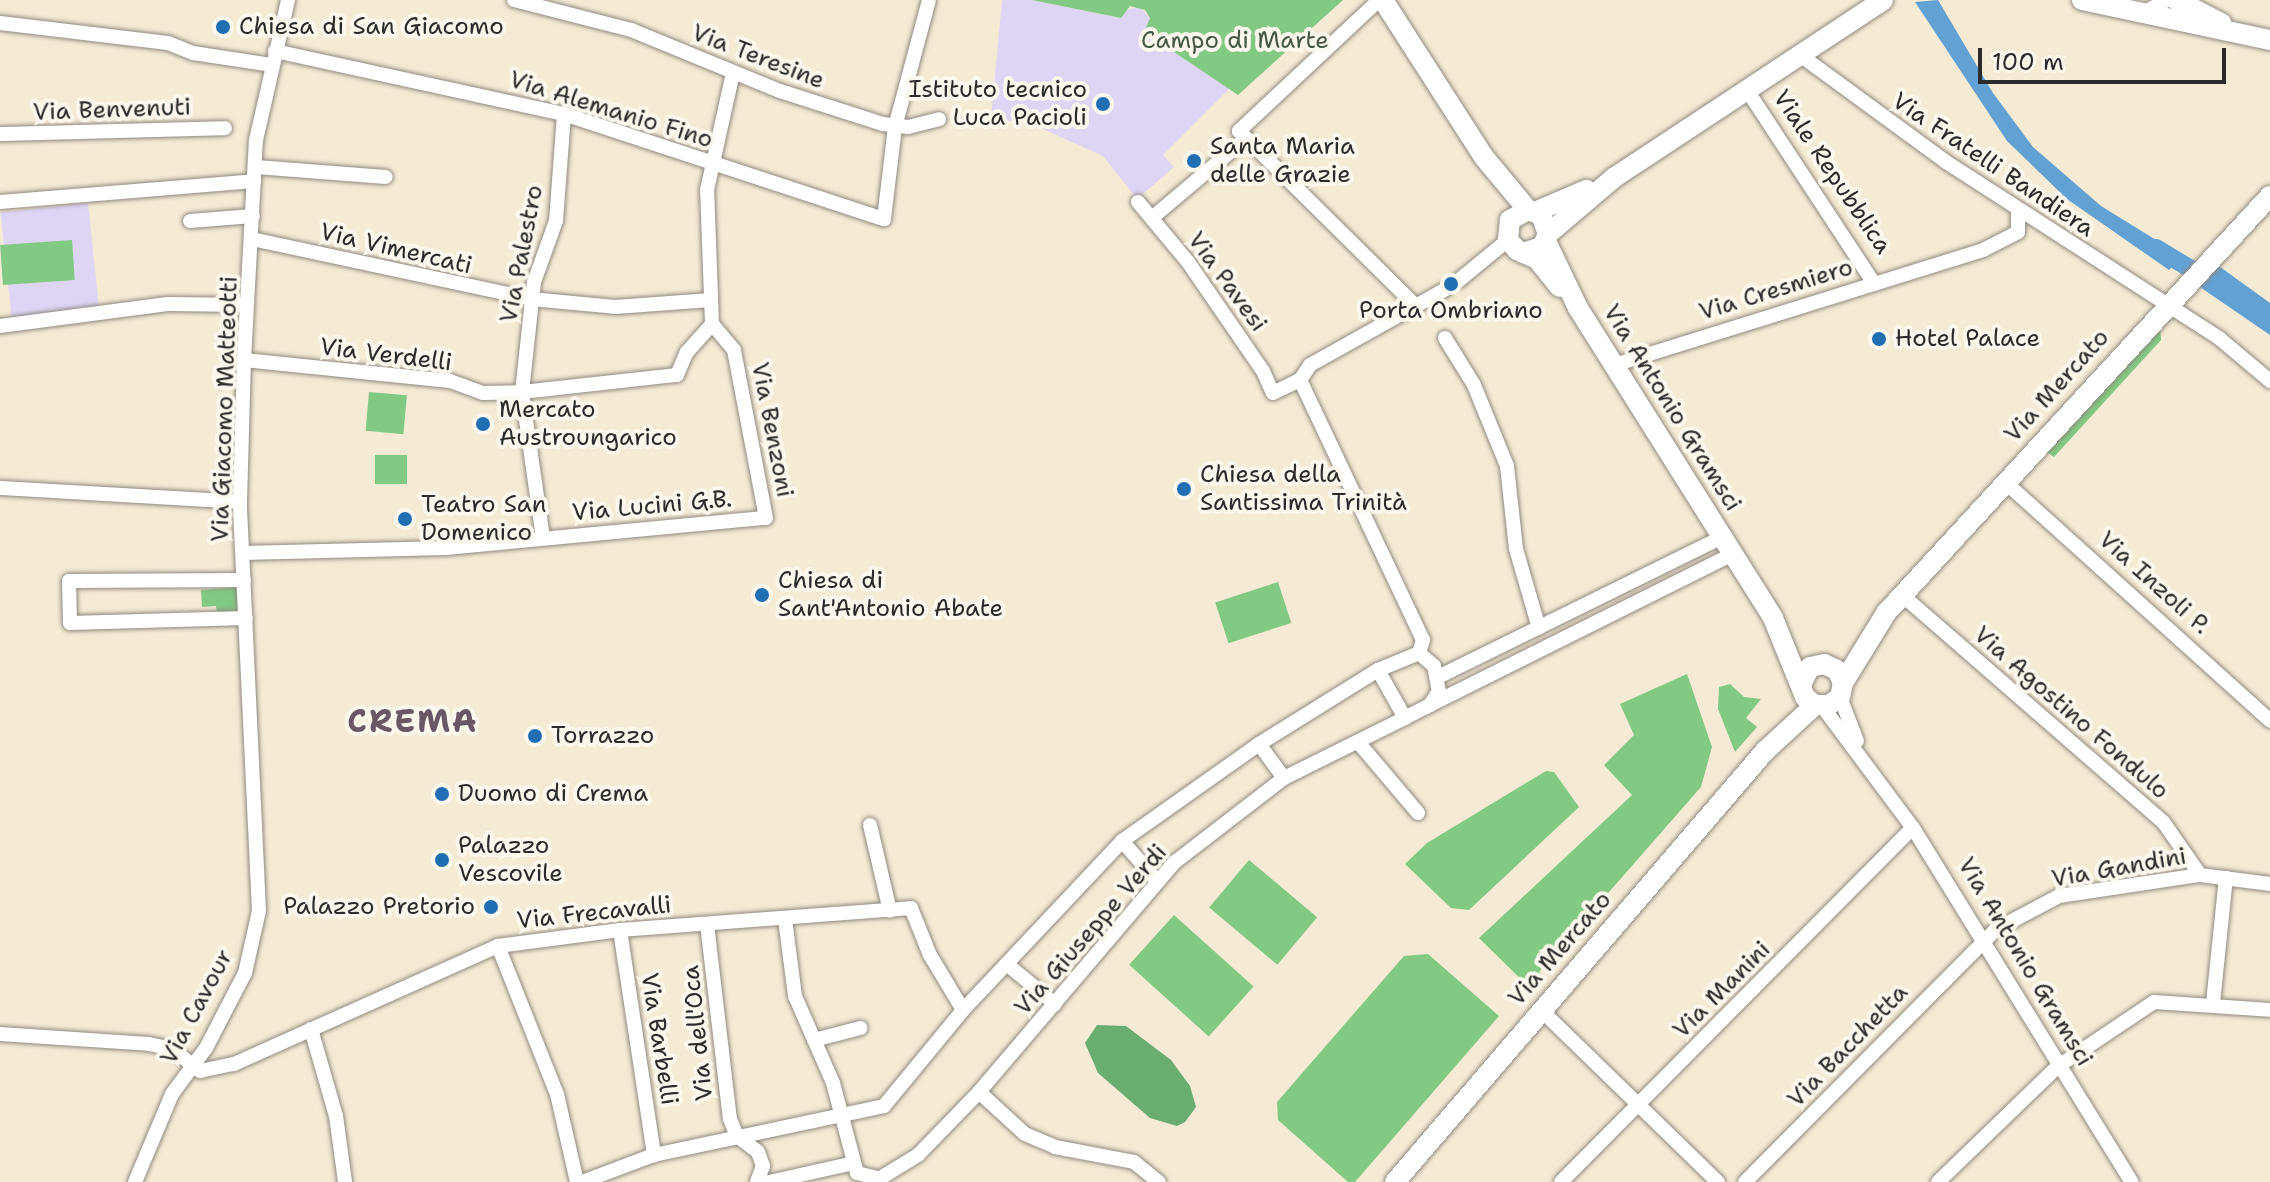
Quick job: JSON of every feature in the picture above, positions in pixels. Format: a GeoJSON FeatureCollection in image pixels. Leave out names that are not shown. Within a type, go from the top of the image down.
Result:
{"type":"FeatureCollection","features":[{"type":"Feature","properties":{"kind":"street","name":"Via Giacomo Matteotti"},"geometry":{"type":"LineString","coordinates":[[255,748],[240,502],[244,360],[255,174],[273,58],[288,0]]}},
{"type":"Feature","properties":{"kind":"street","name":"Via Teresine"},"geometry":{"type":"LineString","coordinates":[[514,0],[631,30],[733,73],[895,127]]}},
{"type":"Feature","properties":{"kind":"street"},"geometry":{"type":"LineString","coordinates":[[929,0],[895,127],[939,119]]}},
{"type":"Feature","properties":{"kind":"street"},"geometry":{"type":"LineString","coordinates":[[1381,0],[1241,124],[1243,141],[1415,305]]}},
{"type":"Feature","properties":{"kind":"street","name":"Via Antonio Gramsci"},"geometry":{"type":"LineString","coordinates":[[1381,0],[1483,156],[1537,259],[1578,308],[1820,694],[1913,828],[2057,1067],[2132,1182]]}},
{"type":"Feature","properties":{"kind":"street","name":"Viale Repubblica"},"geometry":{"type":"LineString","coordinates":[[1273,393],[1302,385],[1310,365],[1452,285],[1521,227],[1615,177],[1883,0]]}},
{"type":"Feature","properties":{"kind":"street"},"geometry":{"type":"LineString","coordinates":[[2082,0],[2262,38]]}},
{"type":"Feature","properties":{"kind":"street"},"geometry":{"type":"LineString","coordinates":[[2141,14],[2167,0]]}},
{"type":"Feature","properties":{"kind":"street"},"geometry":{"type":"LineString","coordinates":[[2176,0],[2262,38]]}},
{"type":"Feature","properties":{"kind":"street","name":"Via Alemanio Fino"},"geometry":{"type":"LineString","coordinates":[[0,23],[168,43],[193,53],[273,58],[564,114],[884,219],[895,127]]}},
{"type":"Feature","properties":{"kind":"street","name":"Via Fratelli Bandiera"},"geometry":{"type":"LineString","coordinates":[[1800,55],[2018,210],[2172,299],[2270,381]]}},
{"type":"Feature","properties":{"kind":"street"},"geometry":{"type":"LineString","coordinates":[[712,324],[707,190],[733,73]]}},
{"type":"Feature","properties":{"kind":"street","name":"Viale Repubblica"},"geometry":{"type":"LineString","coordinates":[[1747,90],[1874,283]]}},
{"type":"Feature","properties":{"kind":"street","name":"Via Palestro"},"geometry":{"type":"LineString","coordinates":[[543,538],[522,392],[531,299],[556,221],[564,114]]}},
{"type":"Feature","properties":{"kind":"street","name":"Via Benvenuti"},"geometry":{"type":"LineString","coordinates":[[0,134],[225,128]]}},
{"type":"Feature","properties":{"kind":"street"},"geometry":{"type":"LineString","coordinates":[[1153,217],[1243,141]]}},
{"type":"Feature","properties":{"kind":"street"},"geometry":{"type":"LineString","coordinates":[[0,202],[255,174],[386,177]]}},
{"type":"Feature","properties":{"kind":"street","name":"Viale Repubblica"},"geometry":{"type":"LineString","coordinates":[[1521,227],[1537,251],[1547,238],[1615,177]]}},
{"type":"Feature","properties":{"kind":"street","name":"Via Pavesi"},"geometry":{"type":"LineString","coordinates":[[1138,202],[1153,217],[1263,371],[1273,393]]}},
{"type":"Feature","properties":{"kind":"street","name":"Via Mercato"},"geometry":{"type":"LineString","coordinates":[[1395,1182],[1765,751],[1820,694],[1902,595],[2214,252],[2266,209]]}},
{"type":"Feature","properties":{"kind":"street","name":"Via Cresmiero"},"geometry":{"type":"LineString","coordinates":[[1614,365],[2011,238],[2021,225],[2018,210]]}},
{"type":"Feature","properties":{"kind":"street"},"geometry":{"type":"LineString","coordinates":[[190,221],[253,216]]}},
{"type":"Feature","properties":{"kind":"street","name":"Via Antonio Gramsci"},"geometry":{"type":"LineString","coordinates":[[1521,227],[1545,221],[1547,238],[1578,308]]}},
{"type":"Feature","properties":{"kind":"street","name":"Via Vimercati"},"geometry":{"type":"LineString","coordinates":[[252,239],[531,299],[615,307],[711,300]]}},
{"type":"Feature","properties":{"kind":"street"},"geometry":{"type":"LineString","coordinates":[[0,326],[168,304],[247,305]]}},
{"type":"Feature","properties":{"kind":"street","name":"Via Verdelli"},"geometry":{"type":"LineString","coordinates":[[244,360],[450,381],[483,393],[522,392],[677,375],[687,352],[712,324]]}},
{"type":"Feature","properties":{"kind":"street","name":"Via Benzoni"},"geometry":{"type":"LineString","coordinates":[[712,324],[734,350],[766,518]]}},
{"type":"Feature","properties":{"kind":"street"},"geometry":{"type":"LineString","coordinates":[[1445,338],[1474,385],[1507,466],[1516,549],[1539,628]]}},
{"type":"Feature","properties":{"kind":"street"},"geometry":{"type":"LineString","coordinates":[[1302,385],[1423,640],[1419,653],[1438,677],[1439,691],[1430,705]]}},
{"type":"Feature","properties":{"kind":"street","name":"Via Inzoli P."},"geometry":{"type":"LineString","coordinates":[[2005,482],[2270,721]]}},
{"type":"Feature","properties":{"kind":"street"},"geometry":{"type":"LineString","coordinates":[[0,488],[240,502]]}},
{"type":"Feature","properties":{"kind":"street","name":"Via Lucini G.B."},"geometry":{"type":"LineString","coordinates":[[243,553],[446,548],[766,518]]}},
{"type":"Feature","properties":{"kind":"street","name":"Via Antonio Gramsci"},"geometry":{"type":"LineString","coordinates":[[1438,677],[1722,537]]}},
{"type":"Feature","properties":{"kind":"street","name":"Via Giuseppe Verdi"},"geometry":{"type":"LineString","coordinates":[[876,1180],[918,1155],[979,1092],[1157,881],[1284,778],[1733,554]]}},
{"type":"Feature","properties":{"kind":"street"},"geometry":{"type":"LineString","coordinates":[[244,580],[69,581],[70,623],[246,618]]}},
{"type":"Feature","properties":{"kind":"street","name":"Via Agostino Fondulo"},"geometry":{"type":"LineString","coordinates":[[1902,595],[2164,823],[2200,875]]}},
{"type":"Feature","properties":{"kind":"street","name":"Via Mercato"},"geometry":{"type":"LineString","coordinates":[[1820,694],[1805,672],[1822,665],[1886,613]]}},
{"type":"Feature","properties":{"kind":"street","name":"Via Antonio Gramsci"},"geometry":{"type":"LineString","coordinates":[[1773,618],[1822,665],[1820,694]]}},
{"type":"Feature","properties":{"kind":"street","name":"Via Giuseppe Verdi"},"geometry":{"type":"LineString","coordinates":[[843,1114],[884,1106],[963,1010],[1122,841],[1259,744],[1378,670],[1419,653]]}},
{"type":"Feature","properties":{"kind":"street"},"geometry":{"type":"LineString","coordinates":[[1378,670],[1405,718]]}},
{"type":"Feature","properties":{"kind":"street"},"geometry":{"type":"LineString","coordinates":[[1358,742],[1418,813]]}},
{"type":"Feature","properties":{"kind":"street"},"geometry":{"type":"LineString","coordinates":[[1259,744],[1284,778]]}},
{"type":"Feature","properties":{"kind":"street","name":"Via Cavour"},"geometry":{"type":"LineString","coordinates":[[135,1182],[172,1094],[206,1048],[251,958],[259,911],[255,748]]}},
{"type":"Feature","properties":{"kind":"street"},"geometry":{"type":"LineString","coordinates":[[870,825],[890,911],[911,908],[930,955],[963,1010]]}},
{"type":"Feature","properties":{"kind":"street","name":"Via Manini"},"geometry":{"type":"LineString","coordinates":[[1561,1182],[1913,828]]}},
{"type":"Feature","properties":{"kind":"street"},"geometry":{"type":"LineString","coordinates":[[1122,841],[1157,881]]}},
{"type":"Feature","properties":{"kind":"street","name":"Via Gandini"},"geometry":{"type":"LineString","coordinates":[[1982,941],[2059,896],[2200,875],[2270,884]]}},
{"type":"Feature","properties":{"kind":"street"},"geometry":{"type":"LineString","coordinates":[[2213,1003],[2226,878]]}},
{"type":"Feature","properties":{"kind":"street","name":"Via Frecavalli"},"geometry":{"type":"LineString","coordinates":[[193,1068],[234,1064],[498,946],[620,930],[890,911]]}},
{"type":"Feature","properties":{"kind":"street"},"geometry":{"type":"LineString","coordinates":[[785,919],[795,996],[843,1114],[854,1163],[861,1177],[876,1180]]}},
{"type":"Feature","properties":{"kind":"street","name":"Via dell'Oca"},"geometry":{"type":"LineString","coordinates":[[707,924],[730,1119],[737,1136]]}},
{"type":"Feature","properties":{"kind":"street","name":"Via Barbelli"},"geometry":{"type":"LineString","coordinates":[[620,930],[654,1155]]}},
{"type":"Feature","properties":{"kind":"street","name":"Via Bacchetta"},"geometry":{"type":"LineString","coordinates":[[1745,1182],[1982,941]]}},
{"type":"Feature","properties":{"kind":"street"},"geometry":{"type":"LineString","coordinates":[[498,946],[557,1094],[579,1182],[654,1155],[843,1114]]}},
{"type":"Feature","properties":{"kind":"street"},"geometry":{"type":"LineString","coordinates":[[1008,965],[1055,1004]]}},
{"type":"Feature","properties":{"kind":"street"},"geometry":{"type":"LineString","coordinates":[[1938,1182],[2057,1067],[2154,1002],[2213,1003],[2270,1010]]}},
{"type":"Feature","properties":{"kind":"street"},"geometry":{"type":"LineString","coordinates":[[1541,1010],[1718,1182]]}},
{"type":"Feature","properties":{"kind":"street"},"geometry":{"type":"LineString","coordinates":[[814,1040],[860,1028]]}},
{"type":"Feature","properties":{"kind":"street"},"geometry":{"type":"LineString","coordinates":[[311,1029],[336,1116],[345,1182]]}},
{"type":"Feature","properties":{"kind":"street"},"geometry":{"type":"LineString","coordinates":[[0,1034],[149,1044],[172,1049],[193,1068]]}},
{"type":"Feature","properties":{"kind":"street"},"geometry":{"type":"LineString","coordinates":[[979,1092],[1025,1134],[1055,1147],[1134,1162],[1159,1182]]}},
{"type":"Feature","properties":{"kind":"street"},"geometry":{"type":"LineString","coordinates":[[737,1136],[758,1152],[763,1166],[757,1182]]}},
{"type":"Feature","properties":{"kind":"street"},"geometry":{"type":"LineString","coordinates":[[769,1182],[854,1163]]}},
{"type":"Feature","properties":{"kind":"shaded area","name":"Istituto tecnico Luca Pacioli"},"geometry":{"type":"Polygon","coordinates":[[[1002,0],[1032,0],[1120,18],[1123,10],[1139,7],[1150,18],[1145,33],[1229,89],[1163,155],[1174,167],[1137,199],[1103,156],[1027,122],[991,119],[1002,0]]]}},
{"type":"Feature","properties":{"kind":"shaded area"},"geometry":{"type":"Polygon","coordinates":[[[88,203],[99,312],[12,322],[0,212],[88,203]]]}},
{"type":"Feature","properties":{"kind":"green space","name":"Campo di Marte"},"geometry":{"type":"Polygon","coordinates":[[[1032,0],[1343,0],[1238,95],[1144,32],[1150,18],[1145,10],[1130,6],[1121,18],[1032,0]]]}},
{"type":"Feature","properties":{"kind":"green space"},"geometry":{"type":"Polygon","coordinates":[[[72,240],[75,280],[3,285],[0,245],[72,240]]]}},
{"type":"Feature","properties":{"kind":"green space"},"geometry":{"type":"Polygon","coordinates":[[[2160,326],[2161,340],[2054,457],[2047,452],[2160,326]]]}},
{"type":"Feature","properties":{"kind":"green space"},"geometry":{"type":"Polygon","coordinates":[[[369,392],[407,395],[403,434],[366,431],[369,392]]]}},
{"type":"Feature","properties":{"kind":"green space"},"geometry":{"type":"Polygon","coordinates":[[[375,455],[407,455],[407,484],[375,484],[375,455]]]}},
{"type":"Feature","properties":{"kind":"green space"},"geometry":{"type":"Polygon","coordinates":[[[1278,582],[1291,623],[1229,643],[1215,602],[1278,582]]]}},
{"type":"Feature","properties":{"kind":"green space"},"geometry":{"type":"Polygon","coordinates":[[[239,587],[241,613],[217,615],[216,606],[202,607],[201,590],[239,587]]]}},
{"type":"Feature","properties":{"kind":"green space"},"geometry":{"type":"Polygon","coordinates":[[[1687,674],[1712,747],[1701,787],[1539,972],[1544,979],[1535,993],[1479,938],[1632,795],[1604,765],[1634,735],[1620,704],[1687,674]]]}},
{"type":"Feature","properties":{"kind":"green space"},"geometry":{"type":"Polygon","coordinates":[[[1730,684],[1744,697],[1761,699],[1746,718],[1757,727],[1735,752],[1718,709],[1719,687],[1730,684]]]}},
{"type":"Feature","properties":{"kind":"green space"},"geometry":{"type":"Polygon","coordinates":[[[1546,771],[1554,772],[1579,807],[1469,910],[1451,908],[1405,864],[1427,843],[1546,771]]]}},
{"type":"Feature","properties":{"kind":"green space"},"geometry":{"type":"Polygon","coordinates":[[[1249,860],[1317,917],[1277,965],[1209,907],[1249,860]]]}},
{"type":"Feature","properties":{"kind":"green space"},"geometry":{"type":"Polygon","coordinates":[[[1174,915],[1254,987],[1209,1036],[1129,965],[1174,915]]]}},
{"type":"Feature","properties":{"kind":"green space"},"geometry":{"type":"Polygon","coordinates":[[[1428,954],[1499,1016],[1355,1182],[1348,1182],[1278,1120],[1277,1102],[1404,956],[1428,954]]]}},
{"type":"Feature","properties":{"kind":"green space"},"geometry":{"type":"Polygon","coordinates":[[[1097,1025],[1126,1026],[1171,1060],[1190,1086],[1196,1107],[1185,1122],[1177,1126],[1150,1118],[1098,1073],[1085,1043],[1097,1025]]]}},
{"type":"Feature","properties":{"kind":"water"},"geometry":{"type":"Polygon","coordinates":[[[1938,0],[1993,93],[2033,147],[2101,206],[2182,256],[2169,270],[2067,199],[2007,141],[1915,2],[1938,0]]]}},
{"type":"Feature","properties":{"kind":"water"},"geometry":{"type":"Polygon","coordinates":[[[2216,264],[2270,303],[2270,335],[2197,285],[2216,264]]]}},
{"type":"Feature","properties":{"kind":"waterway"},"geometry":{"type":"LineString","coordinates":[[2156,248],[2209,280]]}},
{"type":"Feature","properties":{"kind":"place","name":"Chiesa di San Giacomo"},"geometry":{"type":"Point","coordinates":[223,27]}},
{"type":"Feature","properties":{"kind":"place","name":"Istituto tecnico Luca Pacioli"},"geometry":{"type":"Point","coordinates":[1103,104]}},
{"type":"Feature","properties":{"kind":"place","name":"Santa Maria delle Grazie"},"geometry":{"type":"Point","coordinates":[1194,161]}},
{"type":"Feature","properties":{"kind":"place","name":"Porta Ombriano"},"geometry":{"type":"Point","coordinates":[1451,284]}},
{"type":"Feature","properties":{"kind":"place","name":"Hotel Palace"},"geometry":{"type":"Point","coordinates":[1879,339]}},
{"type":"Feature","properties":{"kind":"place","name":"Mercato Austroungarico"},"geometry":{"type":"Point","coordinates":[483,424]}},
{"type":"Feature","properties":{"kind":"place","name":"Chiesa della Santissima Trinità"},"geometry":{"type":"Point","coordinates":[1184,489]}},
{"type":"Feature","properties":{"kind":"place","name":"Teatro San Domenico"},"geometry":{"type":"Point","coordinates":[405,519]}},
{"type":"Feature","properties":{"kind":"place","name":"Chiesa di Sant'Antonio Abate"},"geometry":{"type":"Point","coordinates":[762,595]}},
{"type":"Feature","properties":{"kind":"place","name":"Torrazzo"},"geometry":{"type":"Point","coordinates":[535,736]}},
{"type":"Feature","properties":{"kind":"place","name":"Duomo di Crema"},"geometry":{"type":"Point","coordinates":[442,794]}},
{"type":"Feature","properties":{"kind":"place","name":"Palazzo Vescovile"},"geometry":{"type":"Point","coordinates":[442,860]}},
{"type":"Feature","properties":{"kind":"place","name":"Palazzo Pretorio"},"geometry":{"type":"Point","coordinates":[491,907]}},
{"type":"Feature","properties":{"kind":"district","name":"CREMA"},"geometry":{"type":"Point","coordinates":[413,721]}}]}
